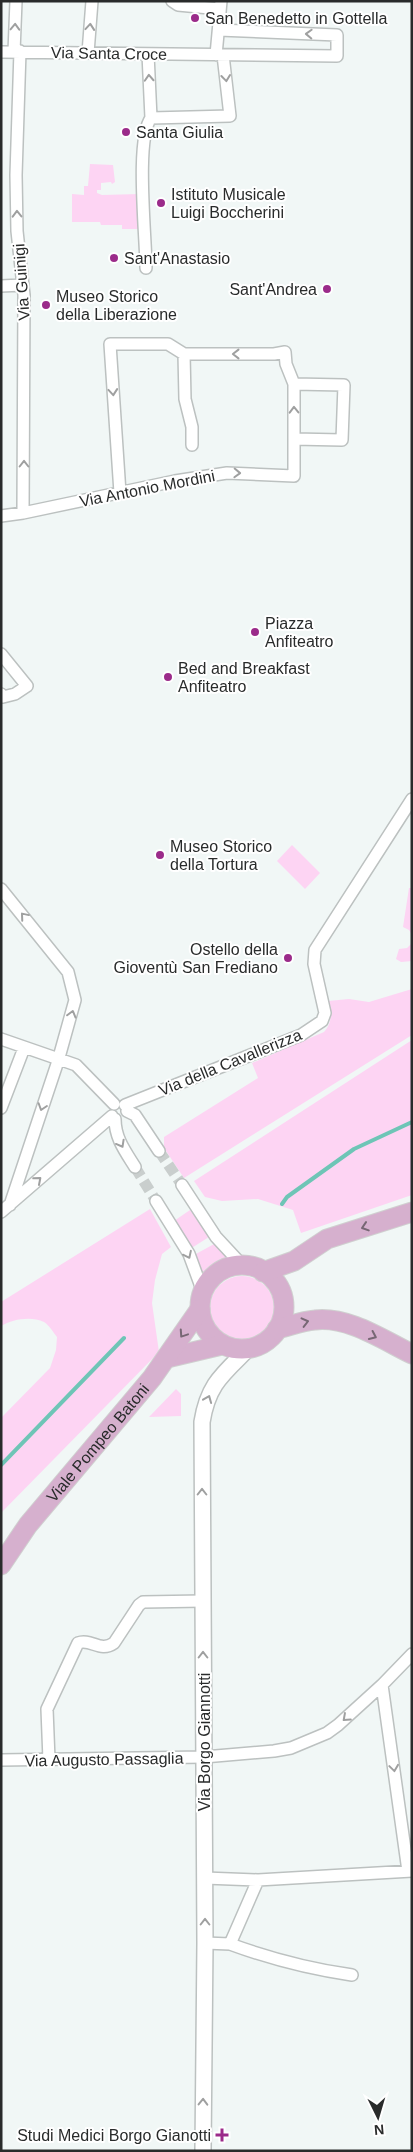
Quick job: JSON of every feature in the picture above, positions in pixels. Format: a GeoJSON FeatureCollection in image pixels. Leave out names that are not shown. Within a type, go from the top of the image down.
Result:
{"type":"FeatureCollection","features":[{"type":"Feature","properties":{"kind":"main road"},"geometry":{"type":"LineString","coordinates":[[263,1272],[294,1261],[327,1239],[412,1212]]}},
{"type":"Feature","properties":{"kind":"main road"},"geometry":{"type":"LineString","coordinates":[[242,1265],[253,1267],[263,1272],[275,1282],[283,1298],[284,1313],[278,1329],[265,1342],[248,1349],[235,1349],[222,1345],[207,1331],[202,1322],[201,1301],[208,1283],[218,1273],[229,1267],[242,1265]]}},
{"type":"Feature","properties":{"kind":"main road","name":"Viale Pompeo Batoni"},"geometry":{"type":"LineString","coordinates":[[1,1565],[28,1525],[122,1415],[166,1358],[201,1301]]}},
{"type":"Feature","properties":{"kind":"main road"},"geometry":{"type":"LineString","coordinates":[[278,1329],[316,1319],[333,1321],[353,1326],[412,1354]]}},
{"type":"Feature","properties":{"kind":"main road"},"geometry":{"type":"LineString","coordinates":[[166,1358],[222,1345]]}},
{"type":"Feature","properties":{"kind":"main road","name":"Viale Pompeo Batoni"},"geometry":{"type":"LineString","coordinates":[[1,1545],[28,1525]]}},
{"type":"Feature","properties":{"kind":"street","name":"Via Guinigi"},"geometry":{"type":"LineString","coordinates":[[16,1],[16,175],[17,231],[22,285],[24,513]]}},
{"type":"Feature","properties":{"kind":"street"},"geometry":{"type":"LineString","coordinates":[[88,53],[92,1]]}},
{"type":"Feature","properties":{"kind":"street"},"geometry":{"type":"LineString","coordinates":[[151,118],[230,116],[220,55],[221,5],[178,5],[172,1]]}},
{"type":"Feature","properties":{"kind":"street","name":"Via Santa Croce"},"geometry":{"type":"LineString","coordinates":[[1,52],[336,56],[337,36],[219,30]]}},
{"type":"Feature","properties":{"kind":"street"},"geometry":{"type":"LineString","coordinates":[[146,268],[146,232],[142,183],[144,144],[148,122],[151,118],[148,54]]}},
{"type":"Feature","properties":{"kind":"street"},"geometry":{"type":"LineString","coordinates":[[1,286],[22,285]]}},
{"type":"Feature","properties":{"kind":"street"},"geometry":{"type":"LineString","coordinates":[[120,492],[110,344],[168,344],[184,354],[274,354],[285,352],[286,364],[294,384],[294,439],[342,440],[344,385],[294,384]]}},
{"type":"Feature","properties":{"kind":"street"},"geometry":{"type":"LineString","coordinates":[[184,354],[185,399],[192,427],[192,445]]}},
{"type":"Feature","properties":{"kind":"street","name":"Via Antonio Mordini"},"geometry":{"type":"LineString","coordinates":[[1,516],[227,473],[294,476],[294,439]]}},
{"type":"Feature","properties":{"kind":"street"},"geometry":{"type":"LineString","coordinates":[[1,654],[27,686],[15,694],[3,697],[1,694]]}},
{"type":"Feature","properties":{"kind":"street","name":"Via della Cavallerizza"},"geometry":{"type":"LineString","coordinates":[[6,1209],[119,1111],[301,1035],[322,1021],[325,1013],[314,964],[315,950],[412,799]]}},
{"type":"Feature","properties":{"kind":"street"},"geometry":{"type":"LineString","coordinates":[[1,888],[68,972],[75,1000],[58,1061],[6,1209]]}},
{"type":"Feature","properties":{"kind":"street"},"geometry":{"type":"LineString","coordinates":[[1,1039],[58,1061],[76,1065],[119,1111],[135,1115],[159,1151]]}},
{"type":"Feature","properties":{"kind":"street"},"geometry":{"type":"LineString","coordinates":[[1,1108],[24,1048]]}},
{"type":"Feature","properties":{"kind":"street"},"geometry":{"type":"LineString","coordinates":[[119,1111],[115,1130],[118,1140],[135,1166]]}},
{"type":"Feature","properties":{"kind":"street"},"geometry":{"type":"LineString","coordinates":[[182,1185],[216,1237],[242,1265]]}},
{"type":"Feature","properties":{"kind":"street"},"geometry":{"type":"LineString","coordinates":[[156,1201],[189,1254],[201,1301]]}},
{"type":"Feature","properties":{"kind":"street","name":"Via Borgo Giannotti"},"geometry":{"type":"LineString","coordinates":[[203,2151],[205,1878],[202,1425],[205,1406],[218,1378],[248,1349]]}},
{"type":"Feature","properties":{"kind":"street"},"geometry":{"type":"LineString","coordinates":[[49,1760],[47,1710],[78,1643],[83,1641],[98,1647],[109,1646],[114,1643],[136,1608],[143,1602],[203,1601]]}},
{"type":"Feature","properties":{"kind":"street","name":"Via Augusto Passaglia"},"geometry":{"type":"LineString","coordinates":[[1,1760],[204,1757],[274,1752],[311,1740],[338,1725],[382,1685],[412,1654]]}},
{"type":"Feature","properties":{"kind":"street"},"geometry":{"type":"LineString","coordinates":[[205,1878],[258,1880],[410,1871],[382,1685]]}},
{"type":"Feature","properties":{"kind":"street"},"geometry":{"type":"LineString","coordinates":[[230,1944],[258,1880]]}},
{"type":"Feature","properties":{"kind":"street"},"geometry":{"type":"LineString","coordinates":[[205,1943],[230,1944],[258,1955],[308,1969],[352,1975]]}},
{"type":"Feature","properties":{"kind":"shaded area"},"geometry":{"type":"Polygon","coordinates":[[[90,164],[113,165],[115,182],[112,184],[111,182],[101,183],[101,190],[97,190],[97,193],[102,195],[140,194],[142,229],[122,229],[122,225],[101,225],[100,222],[72,222],[72,194],[84,195],[84,186],[88,186],[90,164]]]}},
{"type":"Feature","properties":{"kind":"shaded area"},"geometry":{"type":"Polygon","coordinates":[[[292,845],[320,873],[305,889],[277,861],[292,845]]]}},
{"type":"Feature","properties":{"kind":"shaded area"},"geometry":{"type":"Polygon","coordinates":[[[409,888],[412,888],[412,935],[409,930],[403,927],[409,888]]]}},
{"type":"Feature","properties":{"kind":"shaded area"},"geometry":{"type":"Polygon","coordinates":[[[412,943],[412,961],[401,962],[396,959],[399,949],[407,948],[412,943]]]}},
{"type":"Feature","properties":{"kind":"shaded area"},"geometry":{"type":"Polygon","coordinates":[[[412,989],[412,1035],[184,1178],[164,1148],[164,1137],[258,1078],[252,1063],[324,1032],[329,1025],[330,1018],[328,1001],[349,999],[369,1002],[412,989]]]}},
{"type":"Feature","properties":{"kind":"shaded area"},"geometry":{"type":"Polygon","coordinates":[[[412,1040],[412,1195],[301,1233],[293,1210],[258,1199],[222,1201],[205,1197],[194,1181],[412,1040]]]}},
{"type":"Feature","properties":{"kind":"shaded area"},"geometry":{"type":"Polygon","coordinates":[[[150,1209],[171,1247],[162,1254],[155,1280],[152,1303],[159,1352],[1,1513],[1,1418],[50,1368],[56,1350],[57,1337],[48,1325],[39,1320],[22,1319],[1,1326],[1,1302],[150,1209]]]}},
{"type":"Feature","properties":{"kind":"shaded area"},"geometry":{"type":"Polygon","coordinates":[[[190,1210],[209,1237],[190,1249],[174,1221],[190,1210]]]}},
{"type":"Feature","properties":{"kind":"shaded area"},"geometry":{"type":"Polygon","coordinates":[[[216,1243],[228,1258],[213,1265],[202,1274],[194,1255],[216,1243]]]}},
{"type":"Feature","properties":{"kind":"shaded area"},"geometry":{"type":"Polygon","coordinates":[[[242,1276],[254,1279],[265,1285],[271,1296],[274,1308],[271,1320],[265,1331],[254,1337],[242,1340],[230,1337],[219,1331],[213,1320],[210,1308],[213,1296],[219,1285],[230,1279],[242,1276]]]}},
{"type":"Feature","properties":{"kind":"shaded area"},"geometry":{"type":"Polygon","coordinates":[[[176,1389],[181,1394],[181,1416],[149,1417],[176,1389]]]}},
{"type":"Feature","properties":{"kind":"waterway"},"geometry":{"type":"LineString","coordinates":[[282,1204],[287,1197],[354,1149],[412,1122]]}},
{"type":"Feature","properties":{"kind":"waterway"},"geometry":{"type":"LineString","coordinates":[[1,1465],[124,1338]]}},
{"type":"Feature","properties":{"kind":"tunnel"},"geometry":{"type":"LineString","coordinates":[[159,1151],[182,1185]]}},
{"type":"Feature","properties":{"kind":"tunnel"},"geometry":{"type":"LineString","coordinates":[[135,1167],[156,1201]]}},
{"type":"Feature","properties":{"kind":"place","name":"San Benedetto in Gottella"},"geometry":{"type":"Point","coordinates":[195,18]}},
{"type":"Feature","properties":{"kind":"place","name":"Santa Giulia"},"geometry":{"type":"Point","coordinates":[126,132]}},
{"type":"Feature","properties":{"kind":"place","name":"Istituto Musicale Luigi Boccherini"},"geometry":{"type":"Point","coordinates":[161,203]}},
{"type":"Feature","properties":{"kind":"place","name":"Sant'Anastasio"},"geometry":{"type":"Point","coordinates":[114,258]}},
{"type":"Feature","properties":{"kind":"place","name":"Sant'Andrea"},"geometry":{"type":"Point","coordinates":[327,289]}},
{"type":"Feature","properties":{"kind":"place","name":"Museo Storico della Liberazione"},"geometry":{"type":"Point","coordinates":[46,305]}},
{"type":"Feature","properties":{"kind":"place","name":"Piazza Anfiteatro"},"geometry":{"type":"Point","coordinates":[255,632]}},
{"type":"Feature","properties":{"kind":"place","name":"Bed and Breakfast Anfiteatro"},"geometry":{"type":"Point","coordinates":[168,677]}},
{"type":"Feature","properties":{"kind":"place","name":"Museo Storico della Tortura"},"geometry":{"type":"Point","coordinates":[160,855]}},
{"type":"Feature","properties":{"kind":"place","name":"Ostello della Gioventù San Frediano"},"geometry":{"type":"Point","coordinates":[288,958]}},
{"type":"Feature","properties":{"kind":"place","name":"Studi Medici Borgo Gianotti"},"geometry":{"type":"Point","coordinates":[222,2135]}}]}
